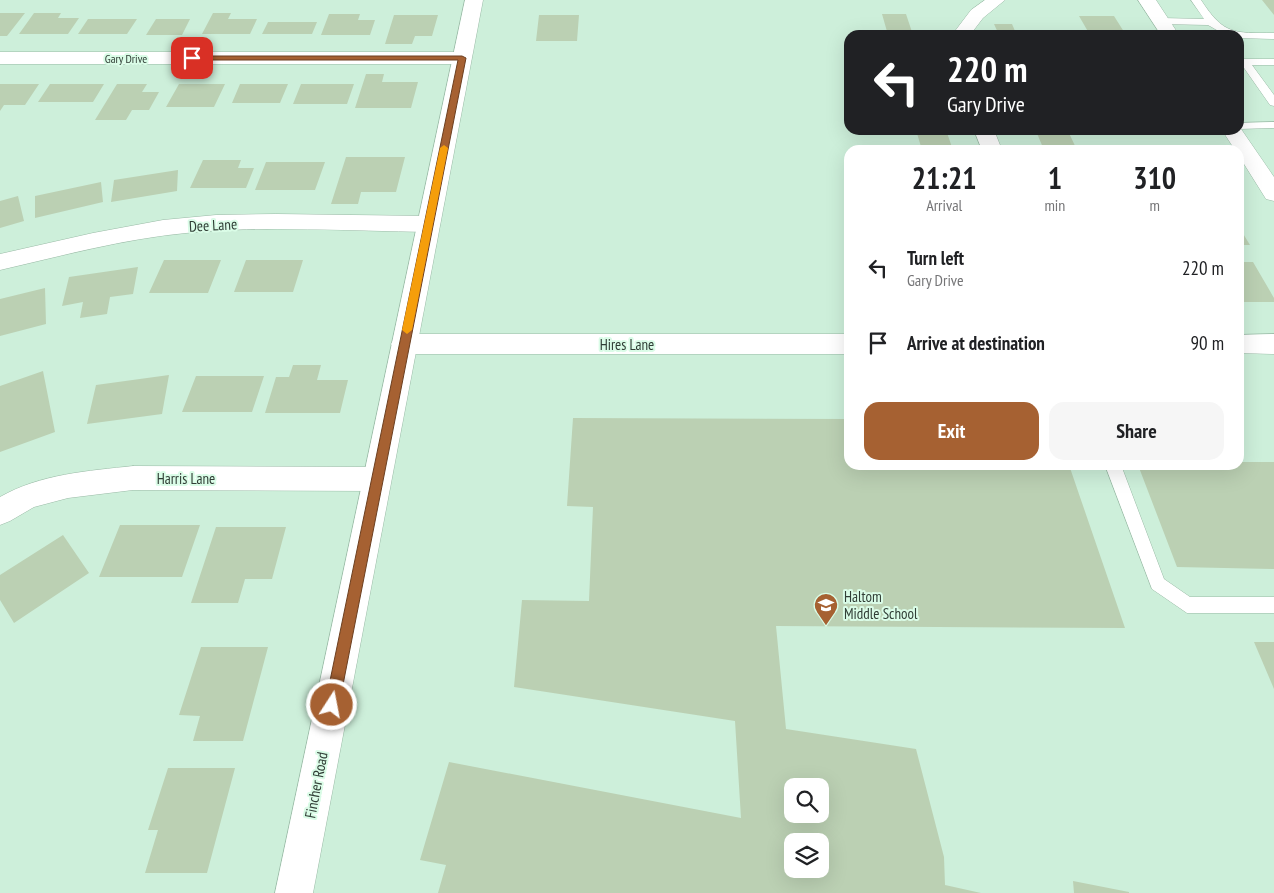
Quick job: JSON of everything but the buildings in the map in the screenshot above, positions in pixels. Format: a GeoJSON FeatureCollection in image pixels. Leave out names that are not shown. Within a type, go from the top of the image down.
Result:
{"type":"FeatureCollection","features":[{"type":"Feature","properties":{"kind":"street","name":"Fincher Road"},"geometry":{"type":"LineString","coordinates":[[294,893],[474,0]]}},
{"type":"Feature","properties":{"kind":"street"},"geometry":{"type":"LineString","coordinates":[[964,30],[977,14],[996,0]]}},
{"type":"Feature","properties":{"kind":"street"},"geometry":{"type":"LineString","coordinates":[[1147,0],[1166,28]]}},
{"type":"Feature","properties":{"kind":"street","name":"Gary Drive"},"geometry":{"type":"LineString","coordinates":[[0,58],[462,58]]}},
{"type":"Feature","properties":{"kind":"street"},"geometry":{"type":"LineString","coordinates":[[1236,135],[1268,175],[1274,194]]}},
{"type":"Feature","properties":{"kind":"street","name":"Dee Lane"},"geometry":{"type":"LineString","coordinates":[[0,262],[127,235],[186,225],[247,223],[429,224]]}},
{"type":"Feature","properties":{"kind":"street","name":"Hires Lane"},"geometry":{"type":"LineString","coordinates":[[404,344],[844,344]]}},
{"type":"Feature","properties":{"kind":"street"},"geometry":{"type":"LineString","coordinates":[[1244,344],[1274,344]]}},
{"type":"Feature","properties":{"kind":"street","name":"Harris Lane"},"geometry":{"type":"LineString","coordinates":[[0,512],[27,496],[68,486],[133,478],[377,479]]}},
{"type":"Feature","properties":{"kind":"lane"},"geometry":{"type":"LineString","coordinates":[[1196,0],[1211,22],[1223,30]]}},
{"type":"Feature","properties":{"kind":"lane"},"geometry":{"type":"LineString","coordinates":[[1166,28],[1211,22]]}},
{"type":"Feature","properties":{"kind":"lane"},"geometry":{"type":"LineString","coordinates":[[1244,35],[1274,36]]}},
{"type":"Feature","properties":{"kind":"lane"},"geometry":{"type":"LineString","coordinates":[[1244,62],[1274,62]]}},
{"type":"Feature","properties":{"kind":"lane"},"geometry":{"type":"LineString","coordinates":[[1244,65],[1274,103]]}},
{"type":"Feature","properties":{"kind":"lane"},"geometry":{"type":"LineString","coordinates":[[1244,126],[1274,126]]}},
{"type":"Feature","properties":{"kind":"lane"},"geometry":{"type":"LineString","coordinates":[[1115,470],[1158,584],[1188,605],[1274,605]]}},
{"type":"Feature","properties":{"kind":"slow traffic"},"geometry":{"type":"LineString","coordinates":[[407,330],[444,148]]}},
{"type":"Feature","properties":{"kind":"place","name":"Haltom Middle School"},"geometry":{"type":"Point","coordinates":[826,626]}},
{"type":"Feature","properties":{"kind":"route"},"geometry":{"type":"LineString","coordinates":[[192,58],[462,58],[332,705]]}}]}
